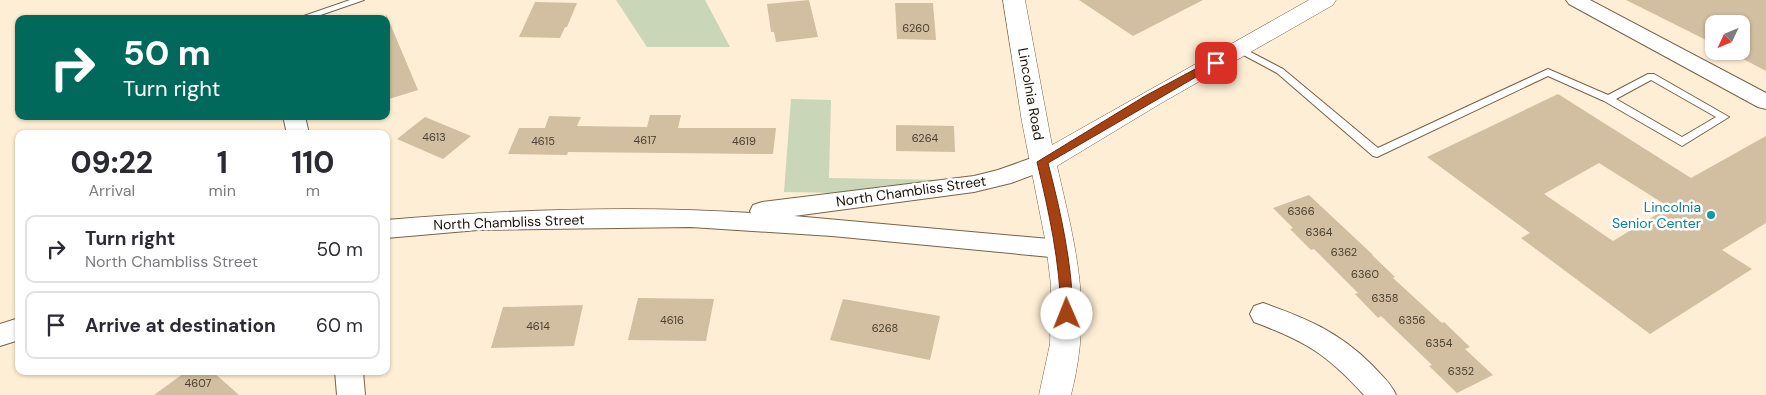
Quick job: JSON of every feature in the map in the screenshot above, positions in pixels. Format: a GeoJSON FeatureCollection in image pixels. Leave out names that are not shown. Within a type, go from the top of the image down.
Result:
{"type":"FeatureCollection","features":[{"type":"Feature","properties":{"kind":"main road","name":"Lincolnia Road"},"geometry":{"type":"LineString","coordinates":[[1014,0],[1067,284],[1068,329],[1060,378],[1055,395]]}},
{"type":"Feature","properties":{"kind":"main road","name":"North Chambliss Street"},"geometry":{"type":"LineString","coordinates":[[1043,162],[1149,98],[1324,0]]}},
{"type":"Feature","properties":{"kind":"street"},"geometry":{"type":"LineString","coordinates":[[1576,0],[1766,102]]}},
{"type":"Feature","properties":{"kind":"street","name":"North Chambliss Street"},"geometry":{"type":"LineString","coordinates":[[692,218],[974,184],[1003,177],[1043,162]]}},
{"type":"Feature","properties":{"kind":"street","name":"North Chambliss Street"},"geometry":{"type":"LineString","coordinates":[[390,229],[478,221],[692,218],[832,227],[1061,249]]}},
{"type":"Feature","properties":{"kind":"street"},"geometry":{"type":"LineString","coordinates":[[1263,314],[1303,330],[1335,349],[1355,366],[1382,395]]}},
{"type":"Feature","properties":{"kind":"street"},"geometry":{"type":"LineString","coordinates":[[0,335],[15,330]]}},
{"type":"Feature","properties":{"kind":"street"},"geometry":{"type":"LineString","coordinates":[[349,375],[351,395]]}},
{"type":"Feature","properties":{"kind":"lane"},"geometry":{"type":"LineString","coordinates":[[312,15],[360,0]]}},
{"type":"Feature","properties":{"kind":"lane"},"geometry":{"type":"LineString","coordinates":[[1239,49],[1280,71],[1296,83],[1377,153],[1548,72],[1608,99],[1682,142],[1724,117],[1651,76],[1608,99]]}},
{"type":"Feature","properties":{"kind":"green space"},"geometry":{"type":"Polygon","coordinates":[[[616,0],[705,0],[730,47],[647,47],[616,0]]]}},
{"type":"Feature","properties":{"kind":"green space"},"geometry":{"type":"Polygon","coordinates":[[[791,99],[831,100],[829,178],[947,180],[950,195],[784,192],[791,99]]]}},
{"type":"Feature","properties":{"kind":"building"},"geometry":{"type":"Polygon","coordinates":[[[809,0],[818,37],[776,42],[774,32],[771,32],[767,4],[809,0]]]}},
{"type":"Feature","properties":{"kind":"building"},"geometry":{"type":"Polygon","coordinates":[[[1079,0],[1203,0],[1133,36],[1079,0]]]}},
{"type":"Feature","properties":{"kind":"building"},"geometry":{"type":"Polygon","coordinates":[[[1626,0],[1766,0],[1766,71],[1745,60],[1750,60],[1750,15],[1705,15],[1705,40],[1626,0]]]}},
{"type":"Feature","properties":{"kind":"building"},"geometry":{"type":"Polygon","coordinates":[[[535,2],[577,3],[560,38],[519,37],[535,2]]]}},
{"type":"Feature","properties":{"kind":"building"},"geometry":{"type":"Polygon","coordinates":[[[895,3],[933,3],[936,40],[897,39],[895,3]]]}},
{"type":"Feature","properties":{"kind":"building"},"geometry":{"type":"Polygon","coordinates":[[[390,24],[418,90],[390,99],[390,24]]]}},
{"type":"Feature","properties":{"kind":"building","name":"Lincolnia Senior Center"},"geometry":{"type":"Polygon","coordinates":[[[1558,94],[1691,178],[1766,136],[1766,223],[1722,250],[1752,269],[1650,334],[1521,238],[1530,233],[1427,157],[1558,94]],[[1599,163],[1544,194],[1613,241],[1669,207],[1599,163]]]}},
{"type":"Feature","properties":{"kind":"building"},"geometry":{"type":"Polygon","coordinates":[[[650,115],[681,115],[678,128],[776,128],[773,154],[568,152],[567,155],[508,154],[519,128],[545,128],[549,116],[581,117],[577,126],[647,127],[650,115]]]}},
{"type":"Feature","properties":{"kind":"building"},"geometry":{"type":"Polygon","coordinates":[[[425,117],[471,136],[443,159],[397,139],[425,117]]]}},
{"type":"Feature","properties":{"kind":"building"},"geometry":{"type":"Polygon","coordinates":[[[896,125],[954,126],[955,152],[896,151],[896,125]]]}},
{"type":"Feature","properties":{"kind":"building"},"geometry":{"type":"Polygon","coordinates":[[[1309,195],[1373,255],[1395,277],[1393,278],[1470,347],[1465,349],[1493,375],[1457,393],[1429,366],[1432,365],[1381,316],[1378,318],[1355,294],[1358,293],[1314,249],[1311,250],[1290,229],[1293,228],[1273,208],[1309,195]]]}},
{"type":"Feature","properties":{"kind":"building"},"geometry":{"type":"Polygon","coordinates":[[[638,298],[714,299],[706,341],[628,340],[638,298]]]}},
{"type":"Feature","properties":{"kind":"building"},"geometry":{"type":"Polygon","coordinates":[[[843,299],[940,316],[930,360],[830,340],[843,299]]]}},
{"type":"Feature","properties":{"kind":"building"},"geometry":{"type":"Polygon","coordinates":[[[583,305],[574,346],[491,348],[503,307],[583,305]]]}},
{"type":"Feature","properties":{"kind":"building"},"geometry":{"type":"Polygon","coordinates":[[[182,375],[216,375],[239,395],[154,395],[182,375]]]}},
{"type":"Feature","properties":{"kind":"place","name":"Lincolnia Senior Center"},"geometry":{"type":"Point","coordinates":[1711,215]}},
{"type":"Feature","properties":{"kind":"route"},"geometry":{"type":"LineString","coordinates":[[1067,314],[1067,284],[1054,207],[1043,162],[1149,98],[1216,63]]}}]}
